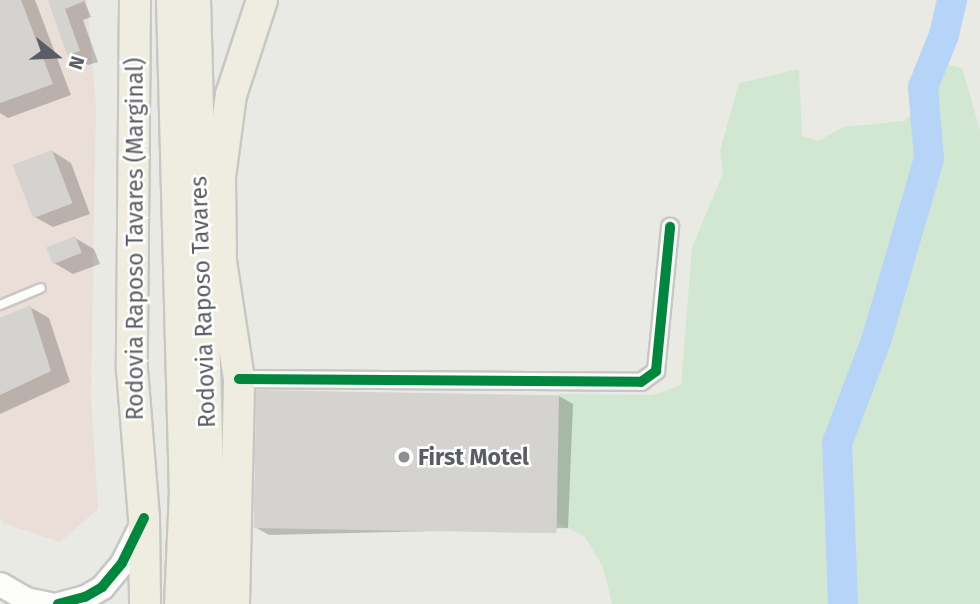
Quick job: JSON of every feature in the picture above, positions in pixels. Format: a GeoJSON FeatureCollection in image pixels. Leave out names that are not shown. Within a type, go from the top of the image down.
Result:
{"type":"FeatureCollection","features":[{"type":"Feature","properties":{"kind":"highway","name":"Rodovia Raposo Tavares"},"geometry":{"type":"LineString","coordinates":[[172,0],[185,491],[180,604]]}},
{"type":"Feature","properties":{"kind":"highway","name":"Rodovia Raposo Tavares"},"geometry":{"type":"LineString","coordinates":[[195,0],[209,515],[205,604]]}},
{"type":"Feature","properties":{"kind":"highway","name":"Rodovia Raposo Tavares"},"geometry":{"type":"LineString","coordinates":[[236,604],[239,379],[221,262],[220,177],[231,95],[261,0]]}},
{"type":"Feature","properties":{"kind":"highway","name":"Rodovia Raposo Tavares (Marginal)"},"geometry":{"type":"LineString","coordinates":[[133,5],[132,369],[144,518],[145,604]]}},
{"type":"Feature","properties":{"kind":"street"},"geometry":{"type":"LineString","coordinates":[[239,379],[641,382],[656,371],[670,227]]}},
{"type":"Feature","properties":{"kind":"street"},"geometry":{"type":"LineString","coordinates":[[58,604],[102,587],[122,563],[144,518]]}},
{"type":"Feature","properties":{"kind":"street"},"geometry":{"type":"LineString","coordinates":[[0,584],[27,602],[49,604]]}},
{"type":"Feature","properties":{"kind":"lane"},"geometry":{"type":"LineString","coordinates":[[0,305],[41,288]]}},
{"type":"Feature","properties":{"kind":"shaded area"},"geometry":{"type":"Polygon","coordinates":[[[0,0],[87,0],[96,106],[91,396],[98,509],[60,542],[3,523],[0,518],[0,0]]]}},
{"type":"Feature","properties":{"kind":"green space"},"geometry":{"type":"Polygon","coordinates":[[[944,64],[962,68],[980,130],[980,604],[612,604],[603,567],[585,537],[554,521],[559,394],[652,395],[681,385],[692,248],[723,173],[720,151],[739,83],[799,69],[802,136],[818,141],[844,127],[904,121],[925,101],[944,64]]]}},
{"type":"Feature","properties":{"kind":"building"},"geometry":{"type":"Polygon","coordinates":[[[0,0],[21,0],[53,84],[0,103],[0,0]]]}},
{"type":"Feature","properties":{"kind":"building"},"geometry":{"type":"Polygon","coordinates":[[[48,0],[87,0],[65,9],[80,51],[67,55],[48,0]]]}},
{"type":"Feature","properties":{"kind":"building"},"geometry":{"type":"Polygon","coordinates":[[[52,150],[72,203],[33,218],[13,165],[52,150]]]}},
{"type":"Feature","properties":{"kind":"building"},"geometry":{"type":"Polygon","coordinates":[[[75,236],[82,253],[53,264],[46,248],[75,236]]]}},
{"type":"Feature","properties":{"kind":"building"},"geometry":{"type":"Polygon","coordinates":[[[30,305],[51,371],[0,395],[0,318],[30,305]]]}},
{"type":"Feature","properties":{"kind":"building","name":"First Motel"},"geometry":{"type":"Polygon","coordinates":[[[256,390],[559,395],[557,533],[254,528],[256,390]]]}},
{"type":"Feature","properties":{"kind":"waterway"},"geometry":{"type":"LineString","coordinates":[[843,604],[837,443],[876,341],[929,159],[923,87],[944,35],[952,0]]}},
{"type":"Feature","properties":{"kind":"cycle path"},"geometry":{"type":"LineString","coordinates":[[239,379],[641,382],[656,371],[670,227]]}},
{"type":"Feature","properties":{"kind":"cycle path"},"geometry":{"type":"LineString","coordinates":[[58,604],[85,597],[102,587],[122,563],[144,518]]}},
{"type":"Feature","properties":{"kind":"place","name":"First Motel"},"geometry":{"type":"Point","coordinates":[404,457]}}]}
